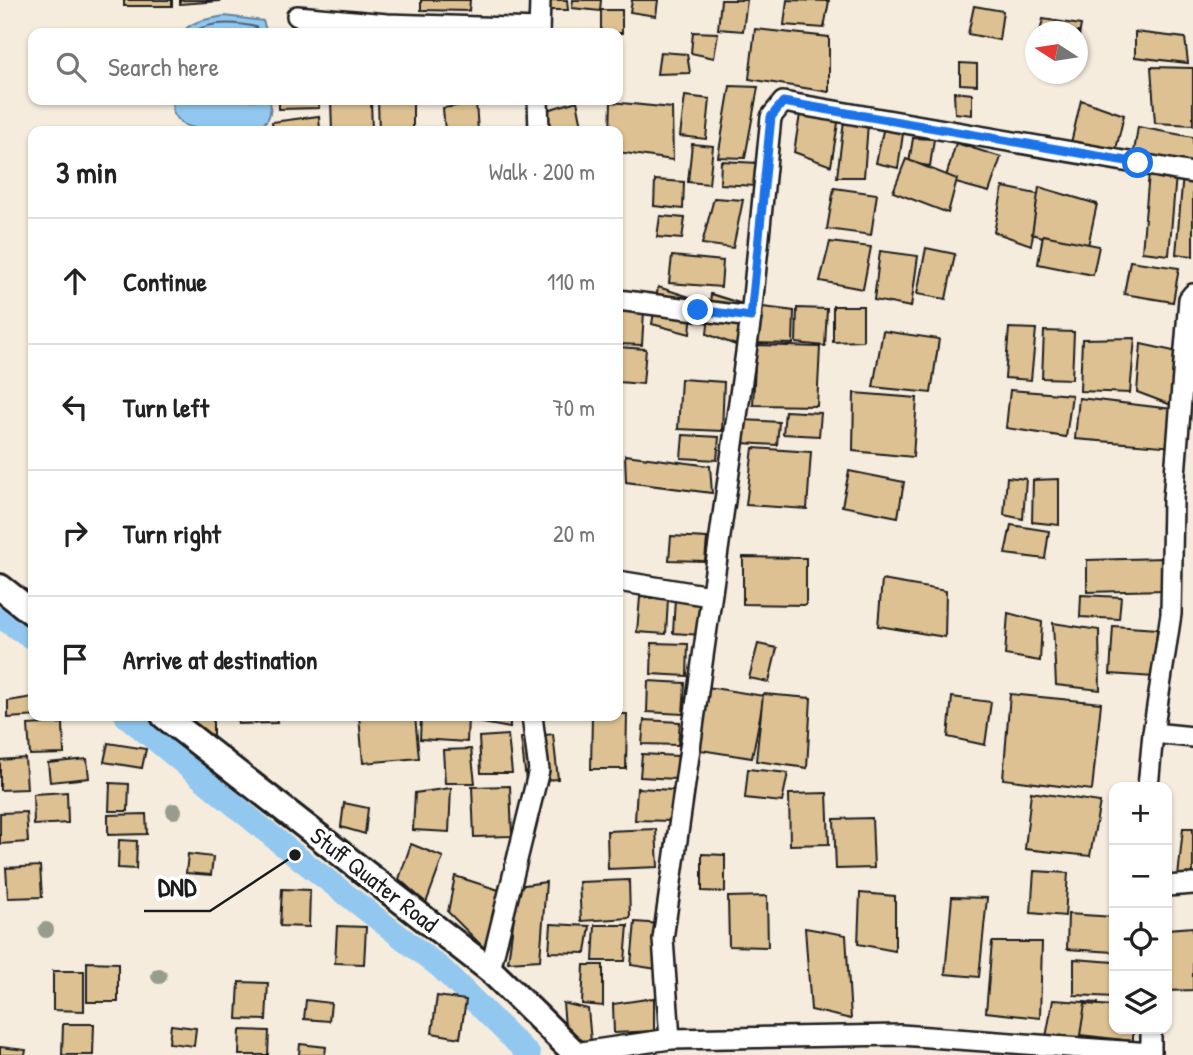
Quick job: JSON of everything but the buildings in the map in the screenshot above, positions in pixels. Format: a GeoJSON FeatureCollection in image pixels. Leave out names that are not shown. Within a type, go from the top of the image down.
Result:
{"type":"FeatureCollection","features":[{"type":"Feature","properties":{"kind":"street"},"geometry":{"type":"LineString","coordinates":[[539,28],[540,0]]}},
{"type":"Feature","properties":{"kind":"street"},"geometry":{"type":"LineString","coordinates":[[297,16],[474,28]]}},
{"type":"Feature","properties":{"kind":"street"},"geometry":{"type":"LineString","coordinates":[[670,1039],[663,939],[751,317],[771,117],[783,102],[1193,173]]}},
{"type":"Feature","properties":{"kind":"street"},"geometry":{"type":"LineString","coordinates":[[538,105],[538,126]]}},
{"type":"Feature","properties":{"kind":"street"},"geometry":{"type":"LineString","coordinates":[[1148,782],[1171,614],[1173,500],[1189,299],[1193,294]]}},
{"type":"Feature","properties":{"kind":"street"},"geometry":{"type":"LineString","coordinates":[[623,301],[751,317]]}},
{"type":"Feature","properties":{"kind":"street"},"geometry":{"type":"LineString","coordinates":[[623,582],[710,596]]}},
{"type":"Feature","properties":{"kind":"street"},"geometry":{"type":"LineString","coordinates":[[0,587],[28,609]]}},
{"type":"Feature","properties":{"kind":"street","name":"Stuff Quater Road"},"geometry":{"type":"LineString","coordinates":[[170,721],[490,970],[576,1054]]}},
{"type":"Feature","properties":{"kind":"street"},"geometry":{"type":"LineString","coordinates":[[490,970],[539,770],[533,721]]}},
{"type":"Feature","properties":{"kind":"street"},"geometry":{"type":"LineString","coordinates":[[1153,733],[1193,737]]}},
{"type":"Feature","properties":{"kind":"street"},"geometry":{"type":"LineString","coordinates":[[1172,886],[1193,884]]}},
{"type":"Feature","properties":{"kind":"street"},"geometry":{"type":"LineString","coordinates":[[576,1054],[670,1039],[901,1035],[1151,1054],[1151,1034]]}},
{"type":"Feature","properties":{"kind":"water"},"geometry":{"type":"Polygon","coordinates":[[[225,16],[263,21],[265,28],[188,28],[207,19],[225,16]]]}},
{"type":"Feature","properties":{"kind":"water"},"geometry":{"type":"Polygon","coordinates":[[[172,105],[270,105],[269,116],[260,126],[188,126],[173,114],[172,105]]]}},
{"type":"Feature","properties":{"kind":"waterway"},"geometry":{"type":"LineString","coordinates":[[0,617],[28,636]]}},
{"type":"Feature","properties":{"kind":"waterway"},"geometry":{"type":"LineString","coordinates":[[132,721],[295,855],[441,968],[529,1055]]}},
{"type":"Feature","properties":{"kind":"place","name":"DND"},"geometry":{"type":"Point","coordinates":[295,855]}},
{"type":"Feature","properties":{"kind":"route"},"geometry":{"type":"LineString","coordinates":[[698,310],[751,317],[767,141],[771,117],[783,102],[1138,163]]}}]}
